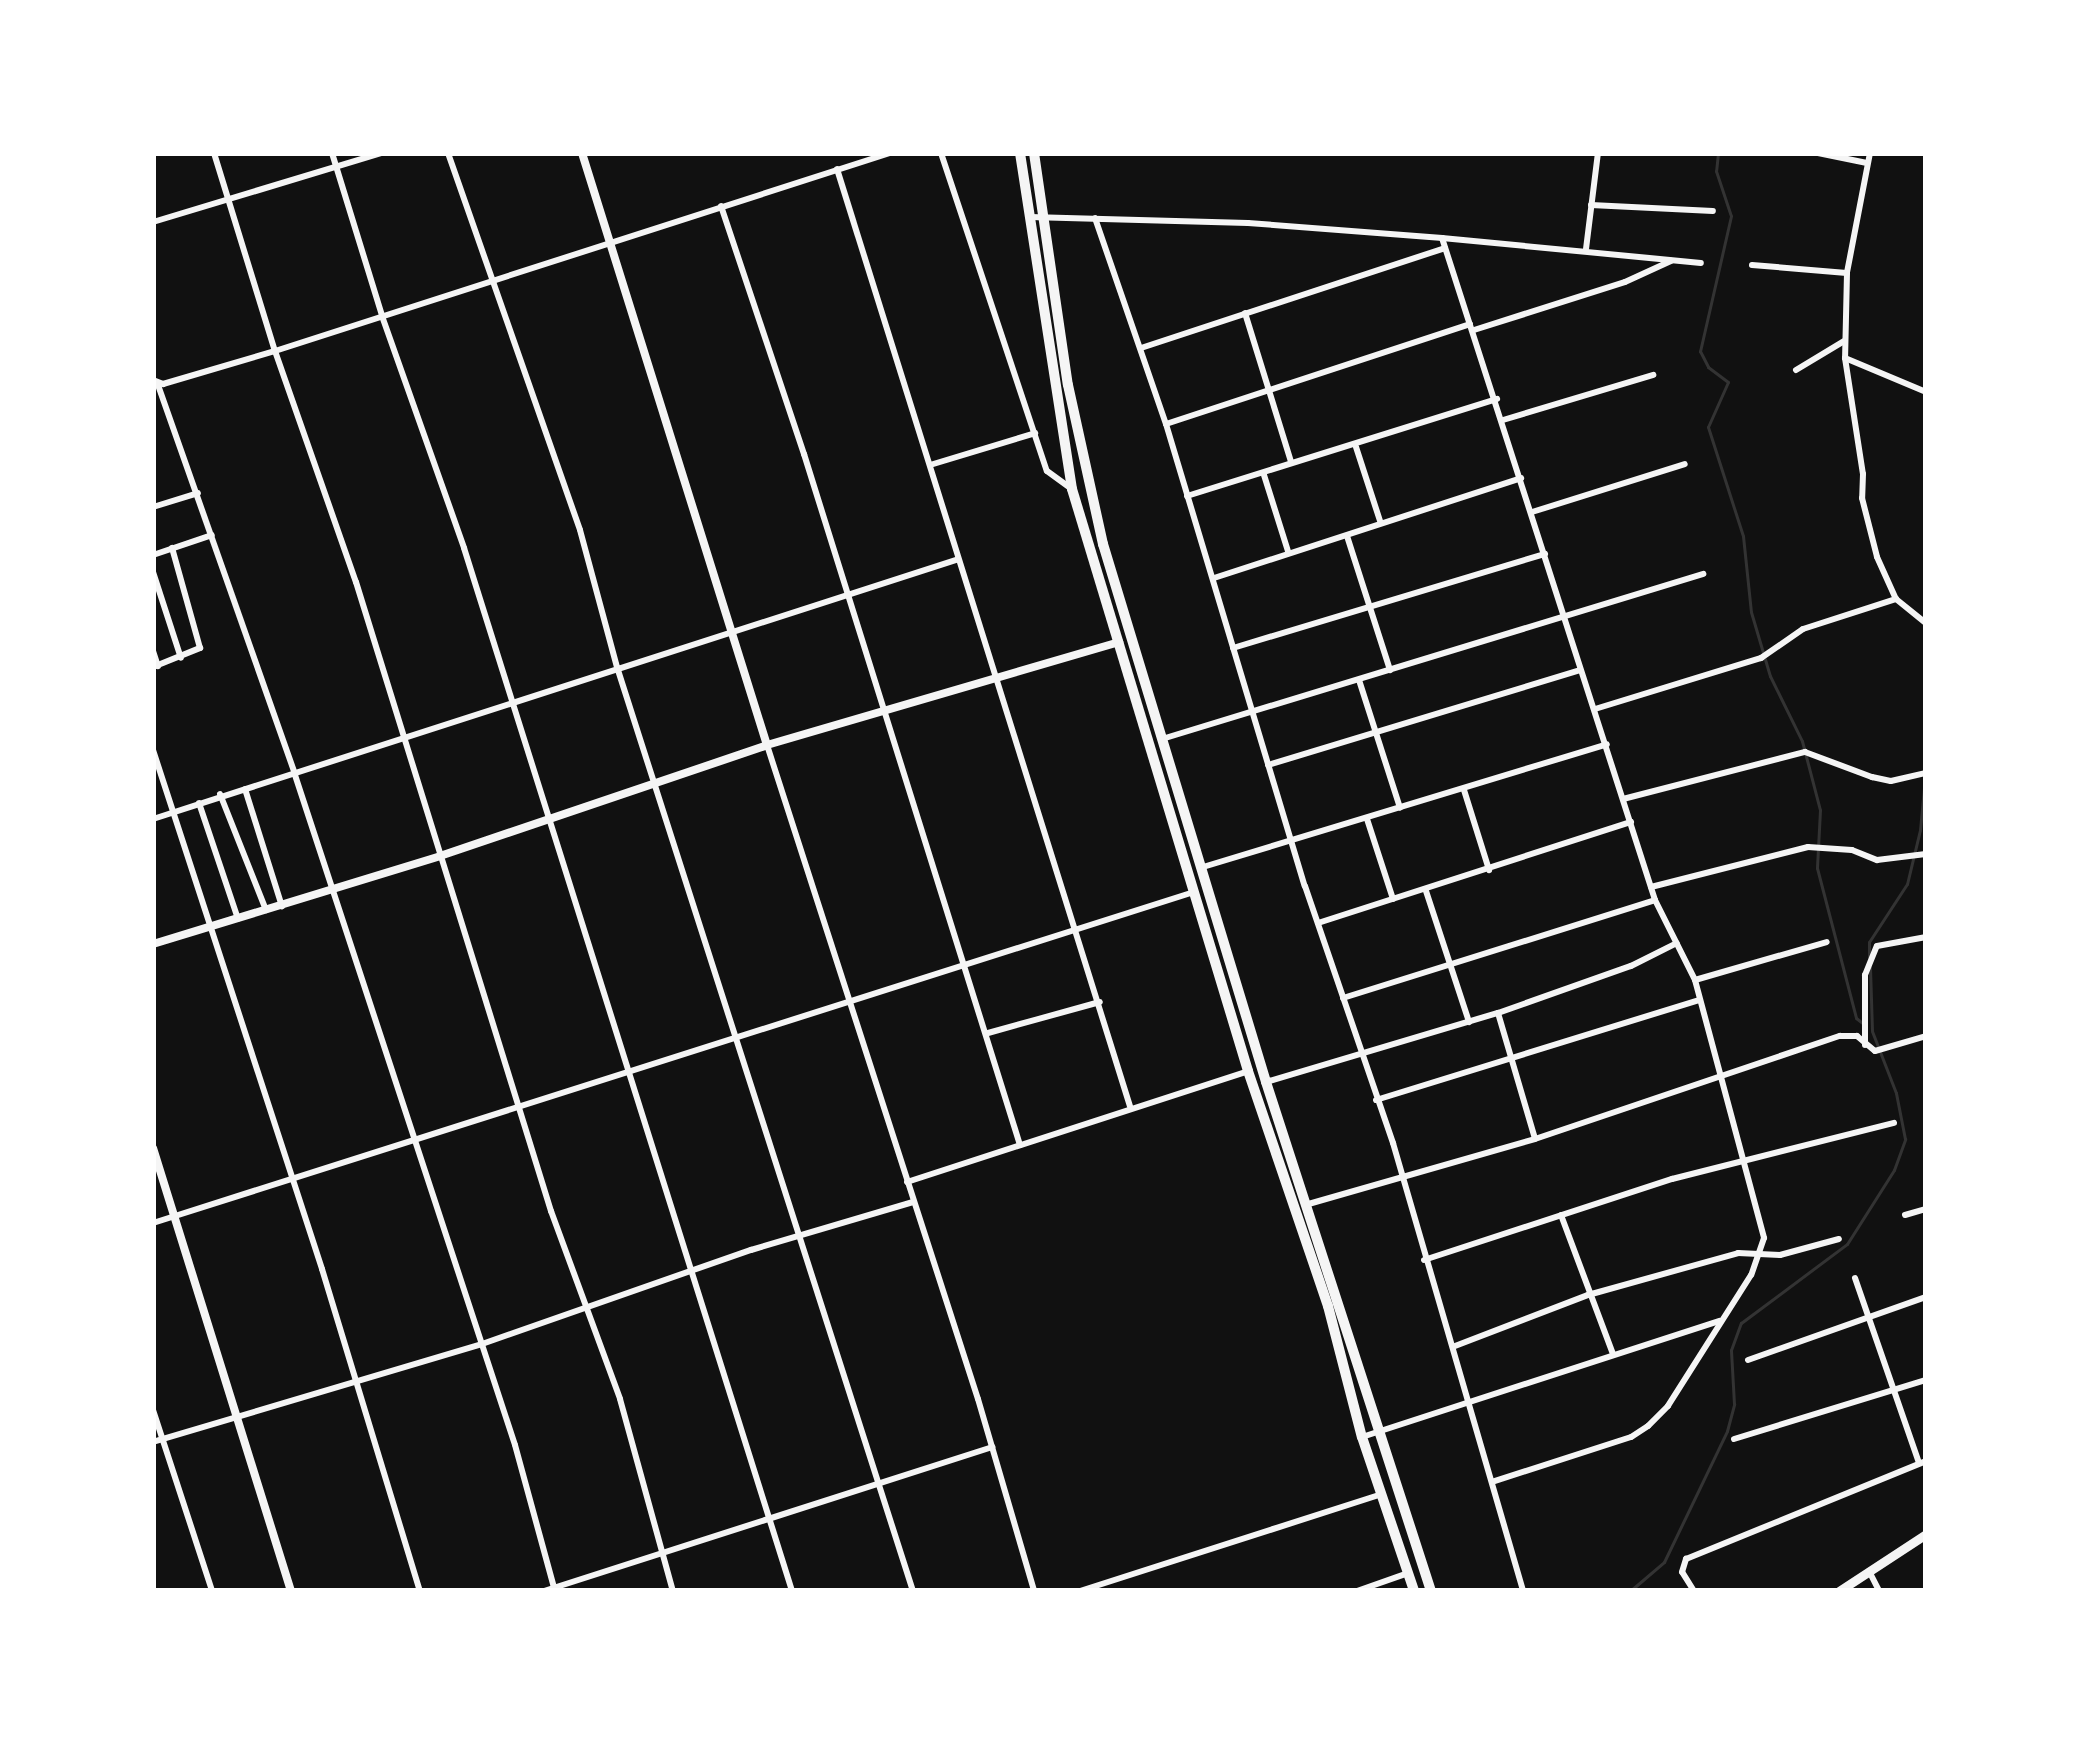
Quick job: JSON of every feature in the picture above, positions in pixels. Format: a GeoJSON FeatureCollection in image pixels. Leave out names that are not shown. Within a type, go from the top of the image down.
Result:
{"type":"FeatureCollection","features":[{"type":"Feature","properties":{"kind":"main road"},"geometry":{"type":"LineString","coordinates":[[1021,153],[1087,483],[1195,892],[1414,1591]]}},
{"type":"Feature","properties":{"kind":"main road"},"geometry":{"type":"LineString","coordinates":[[1034,153],[1037,217],[1072,489],[1120,642],[1202,867],[1376,1432],[1431,1591]]}},
{"type":"Feature","properties":{"kind":"main road"},"geometry":{"type":"LineString","coordinates":[[1839,1591],[1926,1534]]}},
{"type":"Feature","properties":{"kind":"street"},"geometry":{"type":"LineString","coordinates":[[214,153],[275,350],[356,581],[517,1105],[620,1399],[673,1591]]}},
{"type":"Feature","properties":{"kind":"street"},"geometry":{"type":"LineString","coordinates":[[332,153],[512,702],[792,1591]]}},
{"type":"Feature","properties":{"kind":"street"},"geometry":{"type":"LineString","coordinates":[[153,222],[381,153]]}},
{"type":"Feature","properties":{"kind":"street"},"geometry":{"type":"LineString","coordinates":[[448,153],[580,530],[617,668],[913,1591]]}},
{"type":"Feature","properties":{"kind":"street"},"geometry":{"type":"LineString","coordinates":[[582,153],[1034,1591]]}},
{"type":"Feature","properties":{"kind":"street"},"geometry":{"type":"LineString","coordinates":[[555,1589],[482,1344],[294,772],[155,382],[275,350],[890,153]]}},
{"type":"Feature","properties":{"kind":"street"},"geometry":{"type":"LineString","coordinates":[[941,153],[1046,471],[1072,489]]}},
{"type":"Feature","properties":{"kind":"street"},"geometry":{"type":"LineString","coordinates":[[1586,249],[1598,153]]}},
{"type":"Feature","properties":{"kind":"street"},"geometry":{"type":"LineString","coordinates":[[1818,153],[1869,158],[1847,273],[1844,341],[1863,473],[1862,498],[1896,599],[1926,623]]}},
{"type":"Feature","properties":{"kind":"street"},"geometry":{"type":"LineString","coordinates":[[837,169],[1130,1106]]}},
{"type":"Feature","properties":{"kind":"street"},"geometry":{"type":"LineString","coordinates":[[1592,205],[1713,211]]}},
{"type":"Feature","properties":{"kind":"street"},"geometry":{"type":"LineString","coordinates":[[721,206],[885,709],[1020,1145]]}},
{"type":"Feature","properties":{"kind":"street"},"geometry":{"type":"LineString","coordinates":[[1037,217],[1442,238],[1701,263]]}},
{"type":"Feature","properties":{"kind":"street"},"geometry":{"type":"LineString","coordinates":[[1095,218],[1166,424],[1251,712],[1403,1179],[1523,1591]]}},
{"type":"Feature","properties":{"kind":"street"},"geometry":{"type":"LineString","coordinates":[[1442,238],[1655,900],[1694,980],[1761,1221],[1762,1254],[1668,1406],[1648,1426],[1631,1437],[1492,1482]]}},
{"type":"Feature","properties":{"kind":"street"},"geometry":{"type":"LineString","coordinates":[[1141,348],[1445,248]]}},
{"type":"Feature","properties":{"kind":"street"},"geometry":{"type":"LineString","coordinates":[[1166,424],[1267,387],[1625,282],[1674,259]]}},
{"type":"Feature","properties":{"kind":"street"},"geometry":{"type":"LineString","coordinates":[[1752,265],[1847,273]]}},
{"type":"Feature","properties":{"kind":"street"},"geometry":{"type":"LineString","coordinates":[[1244,313],[1291,463]]}},
{"type":"Feature","properties":{"kind":"street"},"geometry":{"type":"LineString","coordinates":[[1796,370],[1844,341]]}},
{"type":"Feature","properties":{"kind":"street"},"geometry":{"type":"LineString","coordinates":[[1845,358],[1926,392]]}},
{"type":"Feature","properties":{"kind":"street"},"geometry":{"type":"LineString","coordinates":[[1503,419],[1653,375]]}},
{"type":"Feature","properties":{"kind":"street"},"geometry":{"type":"LineString","coordinates":[[1187,496],[1356,447],[1497,399]]}},
{"type":"Feature","properties":{"kind":"street"},"geometry":{"type":"LineString","coordinates":[[930,465],[1035,433]]}},
{"type":"Feature","properties":{"kind":"street"},"geometry":{"type":"LineString","coordinates":[[1356,447],[1380,521]]}},
{"type":"Feature","properties":{"kind":"street"},"geometry":{"type":"LineString","coordinates":[[1532,512],[1685,464]]}},
{"type":"Feature","properties":{"kind":"street"},"geometry":{"type":"LineString","coordinates":[[1263,473],[1288,551]]}},
{"type":"Feature","properties":{"kind":"street"},"geometry":{"type":"LineString","coordinates":[[1214,578],[1521,478]]}},
{"type":"Feature","properties":{"kind":"street"},"geometry":{"type":"LineString","coordinates":[[153,507],[198,493]]}},
{"type":"Feature","properties":{"kind":"street"},"geometry":{"type":"LineString","coordinates":[[153,555],[212,535]]}},
{"type":"Feature","properties":{"kind":"street"},"geometry":{"type":"LineString","coordinates":[[1347,536],[1390,670]]}},
{"type":"Feature","properties":{"kind":"street"},"geometry":{"type":"LineString","coordinates":[[153,651],[155,666],[197,653],[200,645],[172,548]]}},
{"type":"Feature","properties":{"kind":"street"},"geometry":{"type":"LineString","coordinates":[[1232,648],[1545,554]]}},
{"type":"Feature","properties":{"kind":"street"},"geometry":{"type":"LineString","coordinates":[[153,818],[956,560]]}},
{"type":"Feature","properties":{"kind":"street"},"geometry":{"type":"LineString","coordinates":[[153,572],[181,658]]}},
{"type":"Feature","properties":{"kind":"street"},"geometry":{"type":"LineString","coordinates":[[1155,741],[1703,574]]}},
{"type":"Feature","properties":{"kind":"street"},"geometry":{"type":"LineString","coordinates":[[1595,709],[1763,657],[1803,629],[1896,599]]}},
{"type":"Feature","properties":{"kind":"street"},"geometry":{"type":"LineString","coordinates":[[153,944],[440,856],[885,709],[1120,642]]}},
{"type":"Feature","properties":{"kind":"street"},"geometry":{"type":"LineString","coordinates":[[1268,765],[1581,670]]}},
{"type":"Feature","properties":{"kind":"street"},"geometry":{"type":"LineString","coordinates":[[1359,680],[1400,808]]}},
{"type":"Feature","properties":{"kind":"street"},"geometry":{"type":"LineString","coordinates":[[1202,867],[1607,744]]}},
{"type":"Feature","properties":{"kind":"street"},"geometry":{"type":"LineString","coordinates":[[153,750],[419,1591]]}},
{"type":"Feature","properties":{"kind":"street"},"geometry":{"type":"LineString","coordinates":[[1624,799],[1793,753],[1818,753],[1891,781],[1926,773]]}},
{"type":"Feature","properties":{"kind":"street"},"geometry":{"type":"LineString","coordinates":[[244,787],[281,906]]}},
{"type":"Feature","properties":{"kind":"street"},"geometry":{"type":"LineString","coordinates":[[1464,790],[1489,870]]}},
{"type":"Feature","properties":{"kind":"street"},"geometry":{"type":"LineString","coordinates":[[220,794],[266,910]]}},
{"type":"Feature","properties":{"kind":"street"},"geometry":{"type":"LineString","coordinates":[[199,802],[238,919]]}},
{"type":"Feature","properties":{"kind":"street"},"geometry":{"type":"LineString","coordinates":[[1367,819],[1393,899]]}},
{"type":"Feature","properties":{"kind":"street"},"geometry":{"type":"LineString","coordinates":[[1318,923],[1631,822]]}},
{"type":"Feature","properties":{"kind":"street"},"geometry":{"type":"LineString","coordinates":[[1651,887],[1808,847],[1852,850],[1877,860],[1926,854]]}},
{"type":"Feature","properties":{"kind":"street"},"geometry":{"type":"LineString","coordinates":[[1426,891],[1469,1022]]}},
{"type":"Feature","properties":{"kind":"street"},"geometry":{"type":"LineString","coordinates":[[153,1222],[1195,892]]}},
{"type":"Feature","properties":{"kind":"street"},"geometry":{"type":"LineString","coordinates":[[1343,998],[1655,900]]}},
{"type":"Feature","properties":{"kind":"street"},"geometry":{"type":"LineString","coordinates":[[1864,1045],[1865,976],[1872,956],[1883,941],[1926,937]]}},
{"type":"Feature","properties":{"kind":"street"},"geometry":{"type":"LineString","coordinates":[[1694,980],[1826,942]]}},
{"type":"Feature","properties":{"kind":"street"},"geometry":{"type":"LineString","coordinates":[[1266,1082],[1469,1022],[1630,966],[1677,943]]}},
{"type":"Feature","properties":{"kind":"street"},"geometry":{"type":"LineString","coordinates":[[1376,1100],[1699,1000]]}},
{"type":"Feature","properties":{"kind":"street"},"geometry":{"type":"LineString","coordinates":[[987,1033],[1100,1001]]}},
{"type":"Feature","properties":{"kind":"street"},"geometry":{"type":"LineString","coordinates":[[1498,1012],[1535,1139]]}},
{"type":"Feature","properties":{"kind":"street"},"geometry":{"type":"LineString","coordinates":[[1305,1205],[1535,1139],[1840,1036],[1857,1036],[1875,1051],[1926,1036]]}},
{"type":"Feature","properties":{"kind":"street"},"geometry":{"type":"LineString","coordinates":[[907,1182],[1248,1071]]}},
{"type":"Feature","properties":{"kind":"street"},"geometry":{"type":"LineString","coordinates":[[1424,1260],[1700,1172],[1894,1123]]}},
{"type":"Feature","properties":{"kind":"street"},"geometry":{"type":"LineString","coordinates":[[153,1148],[291,1591]]}},
{"type":"Feature","properties":{"kind":"street"},"geometry":{"type":"LineString","coordinates":[[153,1442],[482,1344],[692,1270],[913,1202]]}},
{"type":"Feature","properties":{"kind":"street"},"geometry":{"type":"LineString","coordinates":[[1905,1215],[1926,1210]]}},
{"type":"Feature","properties":{"kind":"street"},"geometry":{"type":"LineString","coordinates":[[1561,1215],[1612,1354]]}},
{"type":"Feature","properties":{"kind":"street"},"geometry":{"type":"LineString","coordinates":[[1455,1346],[1588,1295],[1738,1253],[1780,1255],[1839,1239]]}},
{"type":"Feature","properties":{"kind":"street"},"geometry":{"type":"LineString","coordinates":[[1694,1591],[1682,1572],[1686,1559],[1923,1462],[1855,1279]]}},
{"type":"Feature","properties":{"kind":"street"},"geometry":{"type":"LineString","coordinates":[[1748,1360],[1926,1297]]}},
{"type":"Feature","properties":{"kind":"street"},"geometry":{"type":"LineString","coordinates":[[1362,1437],[1723,1320]]}},
{"type":"Feature","properties":{"kind":"street"},"geometry":{"type":"LineString","coordinates":[[1734,1439],[1926,1380]]}},
{"type":"Feature","properties":{"kind":"street"},"geometry":{"type":"LineString","coordinates":[[153,1410],[212,1591]]}},
{"type":"Feature","properties":{"kind":"street"},"geometry":{"type":"LineString","coordinates":[[544,1591],[992,1447]]}},
{"type":"Feature","properties":{"kind":"street"},"geometry":{"type":"LineString","coordinates":[[1080,1591],[1382,1494]]}},
{"type":"Feature","properties":{"kind":"street"},"geometry":{"type":"LineString","coordinates":[[1869,1571],[1879,1591]]}},
{"type":"Feature","properties":{"kind":"street"},"geometry":{"type":"LineString","coordinates":[[1357,1591],[1408,1573]]}},
{"type":"Feature","properties":{"kind":"street"},"geometry":{"type":"LineString","coordinates":[[1113,1580],[1116,1591]]}},
{"type":"Feature","properties":{"kind":"waterway"},"geometry":{"type":"LineString","coordinates":[[1718,153],[1716,171],[1731,216],[1700,351],[1708,367],[1728,382],[1708,427],[1743,536],[1751,612],[1770,676],[1802,741],[1820,810],[1817,868],[1856,1018],[1865,1025]]}},
{"type":"Feature","properties":{"kind":"waterway"},"geometry":{"type":"LineString","coordinates":[[1869,957],[1869,942],[1907,884],[1920,830],[1925,777]]}},
{"type":"Feature","properties":{"kind":"waterway"},"geometry":{"type":"LineString","coordinates":[[1630,1591],[1664,1562],[1727,1431],[1734,1404],[1731,1350],[1741,1323],[1847,1244],[1894,1170],[1905,1139],[1896,1093],[1872,1031],[1870,967]]}}]}
